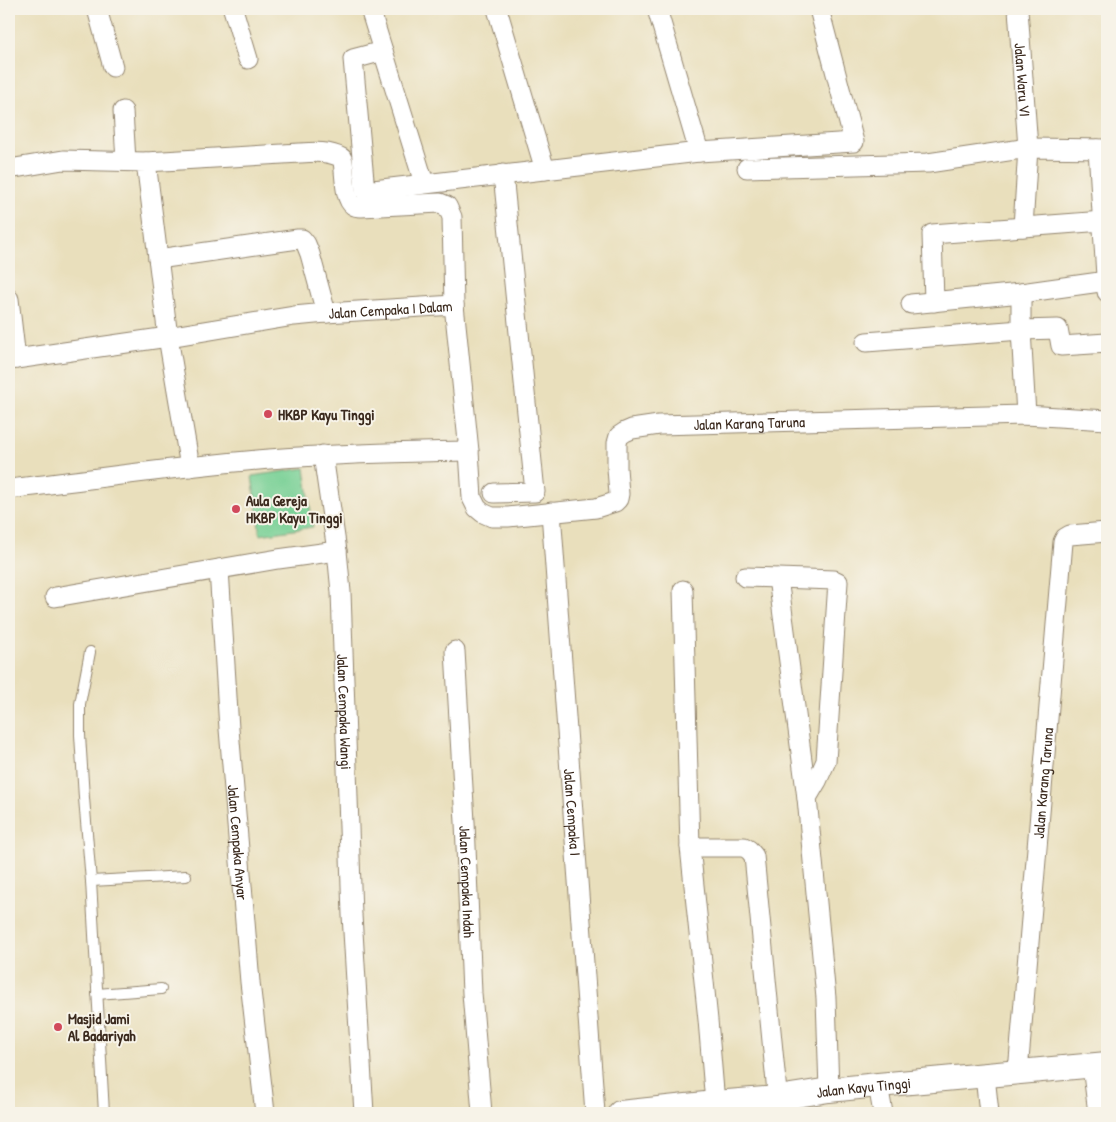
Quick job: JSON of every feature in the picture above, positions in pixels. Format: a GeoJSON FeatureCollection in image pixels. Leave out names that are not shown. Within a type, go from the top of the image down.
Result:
{"type":"FeatureCollection","features":[{"type":"Feature","properties":{"kind":"street"},"geometry":{"type":"LineString","coordinates":[[97,9],[113,67]]}},
{"type":"Feature","properties":{"kind":"street"},"geometry":{"type":"LineString","coordinates":[[233,9],[248,59]]}},
{"type":"Feature","properties":{"kind":"street"},"geometry":{"type":"LineString","coordinates":[[370,9],[424,183]]}},
{"type":"Feature","properties":{"kind":"street"},"geometry":{"type":"LineString","coordinates":[[497,9],[545,170]]}},
{"type":"Feature","properties":{"kind":"street"},"geometry":{"type":"LineString","coordinates":[[657,9],[699,152]]}},
{"type":"Feature","properties":{"kind":"street"},"geometry":{"type":"LineString","coordinates":[[383,50],[353,59],[365,191],[699,152],[854,142],[819,9]]}},
{"type":"Feature","properties":{"kind":"street","name":"Jalan Waru VI"},"geometry":{"type":"LineString","coordinates":[[1018,11],[1028,148],[1023,227]]}},
{"type":"Feature","properties":{"kind":"street"},"geometry":{"type":"LineString","coordinates":[[123,111],[126,161]]}},
{"type":"Feature","properties":{"kind":"street"},"geometry":{"type":"LineString","coordinates":[[747,168],[928,163],[1028,148],[1103,149],[1103,221],[1107,285],[911,304]]}},
{"type":"Feature","properties":{"kind":"street"},"geometry":{"type":"LineString","coordinates":[[9,170],[63,160],[146,162],[300,153],[325,152],[335,154],[342,158],[347,194],[350,202],[357,207],[440,203],[447,206],[452,217],[454,305]]}},
{"type":"Feature","properties":{"kind":"street"},"geometry":{"type":"LineString","coordinates":[[146,162],[168,337],[190,467]]}},
{"type":"Feature","properties":{"kind":"street"},"geometry":{"type":"LineString","coordinates":[[494,493],[535,492],[503,174]]}},
{"type":"Feature","properties":{"kind":"street"},"geometry":{"type":"LineString","coordinates":[[934,302],[932,234],[1103,221]]}},
{"type":"Feature","properties":{"kind":"street"},"geometry":{"type":"LineString","coordinates":[[158,259],[298,239],[302,240],[310,254],[326,312]]}},
{"type":"Feature","properties":{"kind":"street"},"geometry":{"type":"LineString","coordinates":[[1021,293],[1021,330],[1026,415]]}},
{"type":"Feature","properties":{"kind":"street"},"geometry":{"type":"LineString","coordinates":[[9,299],[12,360]]}},
{"type":"Feature","properties":{"kind":"street","name":"Jalan Cempaka I Dalam"},"geometry":{"type":"LineString","coordinates":[[12,360],[326,312],[454,305],[472,494]]}},
{"type":"Feature","properties":{"kind":"street"},"geometry":{"type":"LineString","coordinates":[[866,342],[1021,330],[1058,329],[1061,346],[1107,343]]}},
{"type":"Feature","properties":{"kind":"street","name":"Jalan Karang Taruna"},"geometry":{"type":"LineString","coordinates":[[472,494],[477,508],[492,517],[596,508],[615,502],[619,494],[616,468],[619,436],[625,432],[642,427],[659,425],[1026,415],[1107,420]]}},
{"type":"Feature","properties":{"kind":"street"},"geometry":{"type":"LineString","coordinates":[[9,489],[190,467],[323,455],[394,452],[469,452]]}},
{"type":"Feature","properties":{"kind":"street","name":"Jalan Cempaka Wangi"},"geometry":{"type":"LineString","coordinates":[[323,455],[341,592],[352,915],[364,1113]]}},
{"type":"Feature","properties":{"kind":"street","name":"Jalan Cempaka I"},"geometry":{"type":"LineString","coordinates":[[551,512],[595,1113]]}},
{"type":"Feature","properties":{"kind":"street","name":"Jalan Karang Taruna"},"geometry":{"type":"LineString","coordinates":[[1018,1072],[1062,542],[1070,535],[1107,532]]}},
{"type":"Feature","properties":{"kind":"street"},"geometry":{"type":"LineString","coordinates":[[55,597],[278,559],[337,552]]}},
{"type":"Feature","properties":{"kind":"street","name":"Jalan Cempaka Anyar"},"geometry":{"type":"LineString","coordinates":[[219,569],[240,872],[265,1113]]}},
{"type":"Feature","properties":{"kind":"street"},"geometry":{"type":"LineString","coordinates":[[745,577],[834,580],[838,582],[826,761],[808,798]]}},
{"type":"Feature","properties":{"kind":"street"},"geometry":{"type":"LineString","coordinates":[[778,578],[808,798],[826,998],[829,1090]]}},
{"type":"Feature","properties":{"kind":"street"},"geometry":{"type":"LineString","coordinates":[[683,590],[690,847],[715,1103]]}},
{"type":"Feature","properties":{"kind":"street","name":"Jalan Cempaka Indah"},"geometry":{"type":"LineString","coordinates":[[455,651],[472,993],[482,1113]]}},
{"type":"Feature","properties":{"kind":"street"},"geometry":{"type":"LineString","coordinates":[[690,847],[744,847],[754,856],[778,1105]]}},
{"type":"Feature","properties":{"kind":"street"},"geometry":{"type":"LineString","coordinates":[[1098,1113],[1100,1065]]}},
{"type":"Feature","properties":{"kind":"street","name":"Jalan Kayu Tinggi"},"geometry":{"type":"LineString","coordinates":[[620,1113],[660,1111],[715,1103],[778,1105],[829,1090],[1100,1065]]}},
{"type":"Feature","properties":{"kind":"street"},"geometry":{"type":"LineString","coordinates":[[985,1076],[989,1113]]}},
{"type":"Feature","properties":{"kind":"street"},"geometry":{"type":"LineString","coordinates":[[878,1084],[883,1113]]}},
{"type":"Feature","properties":{"kind":"lane"},"geometry":{"type":"LineString","coordinates":[[90,652],[80,704],[80,735],[91,881],[104,1113]]}},
{"type":"Feature","properties":{"kind":"lane"},"geometry":{"type":"LineString","coordinates":[[91,881],[186,876]]}},
{"type":"Feature","properties":{"kind":"lane"},"geometry":{"type":"LineString","coordinates":[[98,994],[161,989]]}},
{"type":"Feature","properties":{"kind":"green space"},"geometry":{"type":"Polygon","coordinates":[[[305,468],[313,527],[260,535],[252,476],[305,468]]]}},
{"type":"Feature","properties":{"kind":"place","name":"HKBP Kayu Tinggi"},"geometry":{"type":"Point","coordinates":[268,414]}},
{"type":"Feature","properties":{"kind":"place","name":"Aula Gereja HKBP Kayu Tinggi"},"geometry":{"type":"Point","coordinates":[236,509]}},
{"type":"Feature","properties":{"kind":"place","name":"Masjid Jami Al Badariyah"},"geometry":{"type":"Point","coordinates":[58,1027]}}]}
